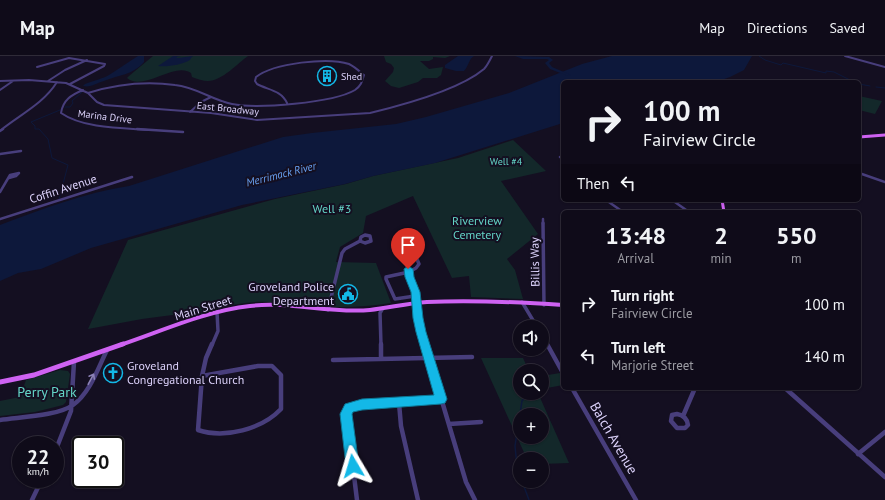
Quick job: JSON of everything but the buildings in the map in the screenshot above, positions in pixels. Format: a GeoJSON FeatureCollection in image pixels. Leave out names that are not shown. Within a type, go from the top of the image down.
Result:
{"type":"FeatureCollection","features":[{"type":"Feature","properties":{"kind":"main road"},"geometry":{"type":"LineString","coordinates":[[861,137],[885,134]]}},
{"type":"Feature","properties":{"kind":"main road","name":"Main Street"},"geometry":{"type":"LineString","coordinates":[[0,382],[34,375],[217,312],[258,305],[328,310],[370,310],[416,304],[456,302],[522,302],[544,305],[561,305]]}},
{"type":"Feature","properties":{"kind":"street","name":"East Broadway"},"geometry":{"type":"LineString","coordinates":[[0,81],[14,80],[70,84],[88,93],[96,101],[104,105],[212,113],[257,120],[375,112],[460,85],[485,68],[492,56]]}},
{"type":"Feature","properties":{"kind":"street"},"geometry":{"type":"LineString","coordinates":[[845,56],[885,67]]}},
{"type":"Feature","properties":{"kind":"street"},"geometry":{"type":"LineString","coordinates":[[37,67],[67,58],[87,60],[103,63],[105,65],[70,84]]}},
{"type":"Feature","properties":{"kind":"street"},"geometry":{"type":"LineString","coordinates":[[88,93],[122,84],[190,87],[227,103],[262,106],[287,104],[328,99],[343,95],[351,92],[360,84],[364,80],[364,74],[351,62],[330,58],[269,70],[256,77],[256,84],[279,93],[285,98],[287,104]]}},
{"type":"Feature","properties":{"kind":"street"},"geometry":{"type":"LineString","coordinates":[[47,82],[65,70],[87,60]]}},
{"type":"Feature","properties":{"kind":"street"},"geometry":{"type":"LineString","coordinates":[[0,90],[14,80]]}},
{"type":"Feature","properties":{"kind":"street"},"geometry":{"type":"LineString","coordinates":[[0,131],[45,99],[57,82]]}},
{"type":"Feature","properties":{"kind":"street","name":"Marina Drive"},"geometry":{"type":"LineString","coordinates":[[83,90],[69,97],[63,103],[61,113],[64,117],[76,121],[100,125],[183,132]]}},
{"type":"Feature","properties":{"kind":"street"},"geometry":{"type":"LineString","coordinates":[[190,112],[201,102],[211,97]]}},
{"type":"Feature","properties":{"kind":"street"},"geometry":{"type":"LineString","coordinates":[[0,154],[21,151]]}},
{"type":"Feature","properties":{"kind":"street"},"geometry":{"type":"LineString","coordinates":[[861,174],[885,182]]}},
{"type":"Feature","properties":{"kind":"street","name":"Coffin Avenue"},"geometry":{"type":"LineString","coordinates":[[0,219],[132,177]]}},
{"type":"Feature","properties":{"kind":"street"},"geometry":{"type":"LineString","coordinates":[[0,192],[8,178]]}},
{"type":"Feature","properties":{"kind":"street"},"geometry":{"type":"LineString","coordinates":[[609,202],[619,210]]}},
{"type":"Feature","properties":{"kind":"street"},"geometry":{"type":"LineString","coordinates":[[675,202],[686,210]]}},
{"type":"Feature","properties":{"kind":"street","name":"Billis Way"},"geometry":{"type":"LineString","coordinates":[[543,219],[544,305]]}},
{"type":"Feature","properties":{"kind":"street"},"geometry":{"type":"LineString","coordinates":[[328,310],[342,253],[345,249],[360,241]]}},
{"type":"Feature","properties":{"kind":"street"},"geometry":{"type":"LineString","coordinates":[[415,296],[393,297],[386,279],[388,276],[395,274],[408,272],[415,271],[419,264],[416,257],[409,255],[405,259],[408,272],[415,296],[418,318],[428,358],[466,482],[475,500]]}},
{"type":"Feature","properties":{"kind":"street"},"geometry":{"type":"LineString","coordinates":[[522,302],[532,320]]}},
{"type":"Feature","properties":{"kind":"street"},"geometry":{"type":"LineString","coordinates":[[382,358],[380,313],[383,308]]}},
{"type":"Feature","properties":{"kind":"street"},"geometry":{"type":"LineString","coordinates":[[202,376],[258,366],[272,366],[281,375],[281,409],[274,417],[232,432],[216,434],[204,433],[198,430],[202,376],[206,358],[218,331],[217,312]]}},
{"type":"Feature","properties":{"kind":"street"},"geometry":{"type":"LineString","coordinates":[[549,348],[561,369]]}},
{"type":"Feature","properties":{"kind":"street"},"geometry":{"type":"LineString","coordinates":[[0,420],[72,406],[86,389],[107,350]]}},
{"type":"Feature","properties":{"kind":"street"},"geometry":{"type":"LineString","coordinates":[[333,360],[472,357]]}},
{"type":"Feature","properties":{"kind":"street"},"geometry":{"type":"LineString","coordinates":[[61,436],[72,406],[74,362]]}},
{"type":"Feature","properties":{"kind":"street","name":"Balch Avenue"},"geometry":{"type":"LineString","coordinates":[[573,390],[636,500]]}},
{"type":"Feature","properties":{"kind":"street"},"geometry":{"type":"LineString","coordinates":[[683,416],[694,390]]}},
{"type":"Feature","properties":{"kind":"street"},"geometry":{"type":"LineString","coordinates":[[787,390],[885,477]]}},
{"type":"Feature","properties":{"kind":"street"},"geometry":{"type":"LineString","coordinates":[[357,500],[346,411],[353,406],[441,399]]}},
{"type":"Feature","properties":{"kind":"street"},"geometry":{"type":"LineString","coordinates":[[400,403],[401,426],[418,500]]}},
{"type":"Feature","properties":{"kind":"street"},"geometry":{"type":"LineString","coordinates":[[449,424],[481,422]]}},
{"type":"Feature","properties":{"kind":"street"},"geometry":{"type":"LineString","coordinates":[[858,454],[885,432]]}},
{"type":"Feature","properties":{"kind":"street"},"geometry":{"type":"LineString","coordinates":[[32,500],[38,488]]}},
{"type":"Feature","properties":{"kind":"green space"},"geometry":{"type":"Polygon","coordinates":[[[153,56],[248,56],[230,71],[213,80],[206,81],[192,77],[191,73],[184,70],[142,81],[134,81],[127,78],[153,56]]]}},
{"type":"Feature","properties":{"kind":"green space"},"geometry":{"type":"Polygon","coordinates":[[[384,56],[450,56],[445,58],[433,57],[433,59],[429,61],[420,61],[429,69],[443,67],[441,75],[437,78],[423,78],[418,82],[399,88],[391,86],[385,81],[393,72],[394,68],[391,64],[386,62],[384,56]]]}},
{"type":"Feature","properties":{"kind":"green space"},"geometry":{"type":"Polygon","coordinates":[[[861,96],[882,101],[875,114],[861,110],[861,96]]]}},
{"type":"Feature","properties":{"kind":"green space"},"geometry":{"type":"Polygon","coordinates":[[[513,140],[546,171],[501,181],[538,234],[507,259],[515,270],[523,299],[471,297],[469,276],[452,278],[413,196],[366,216],[363,233],[340,247],[336,262],[376,263],[391,303],[343,307],[257,302],[228,306],[197,316],[195,312],[142,319],[88,329],[128,240],[275,199],[458,158],[513,140]]]}},
{"type":"Feature","properties":{"kind":"green space"},"geometry":{"type":"Polygon","coordinates":[[[481,358],[523,358],[526,364],[513,364],[513,400],[541,400],[545,408],[513,408],[513,428],[481,358]]]}},
{"type":"Feature","properties":{"kind":"green space","name":"Perry Park"},"geometry":{"type":"Polygon","coordinates":[[[60,370],[68,371],[70,374],[66,402],[63,405],[35,412],[0,416],[0,401],[20,397],[26,380],[60,370]]]}},
{"type":"Feature","properties":{"kind":"green space"},"geometry":{"type":"Polygon","coordinates":[[[560,373],[561,385],[549,388],[549,375],[560,373]]]}},
{"type":"Feature","properties":{"kind":"green space"},"geometry":{"type":"Polygon","coordinates":[[[549,418],[569,463],[549,464],[549,452],[524,452],[520,444],[549,444],[549,418]]]}},
{"type":"Feature","properties":{"kind":"water"},"geometry":{"type":"Polygon","coordinates":[[[138,56],[144,56],[144,62],[135,70],[91,86],[83,86],[109,75],[138,56]]]}},
{"type":"Feature","properties":{"kind":"water"},"geometry":{"type":"Polygon","coordinates":[[[173,56],[181,56],[176,57],[178,58],[193,56],[190,60],[179,64],[158,66],[173,56]]]}},
{"type":"Feature","properties":{"kind":"water"},"geometry":{"type":"Polygon","coordinates":[[[458,56],[474,56],[464,71],[456,71],[445,68],[445,65],[458,56]]]}},
{"type":"Feature","properties":{"kind":"water","name":"Merrimack River"},"geometry":{"type":"Polygon","coordinates":[[[612,56],[752,56],[744,70],[722,80],[561,80],[561,124],[435,163],[373,176],[345,184],[242,205],[91,248],[41,269],[18,273],[0,281],[0,225],[32,213],[79,197],[129,186],[283,137],[396,124],[426,117],[509,93],[582,64],[612,56]]]}},
{"type":"Feature","properties":{"kind":"waterway"},"geometry":{"type":"LineString","coordinates":[[517,56],[523,58],[548,58],[551,60],[547,63],[551,68],[569,75]]}},
{"type":"Feature","properties":{"kind":"waterway"},"geometry":{"type":"LineString","coordinates":[[759,56],[765,60],[781,65],[783,63],[826,73],[826,71],[834,72],[850,80]]}},
{"type":"Feature","properties":{"kind":"waterway"},"geometry":{"type":"LineString","coordinates":[[861,84],[870,86]]}},
{"type":"Feature","properties":{"kind":"waterway"},"geometry":{"type":"LineString","coordinates":[[876,87],[885,88]]}},
{"type":"Feature","properties":{"kind":"waterway"},"geometry":{"type":"LineString","coordinates":[[65,107],[70,107],[73,103],[72,101],[82,92]]}},
{"type":"Feature","properties":{"kind":"waterway"},"geometry":{"type":"LineString","coordinates":[[59,199],[68,165],[52,158],[48,139],[39,129],[35,129],[35,126],[31,122],[60,110]]}},
{"type":"Feature","properties":{"kind":"waterway"},"geometry":{"type":"LineString","coordinates":[[516,452],[515,446],[523,400]]}},
{"type":"Feature","properties":{"kind":"waterway"},"geometry":{"type":"LineString","coordinates":[[525,488],[529,500]]}},
{"type":"Feature","properties":{"kind":"place","name":"Shed"},"geometry":{"type":"Point","coordinates":[327,76]}},
{"type":"Feature","properties":{"kind":"place","name":"Groveland Police Department"},"geometry":{"type":"Point","coordinates":[348,294]}},
{"type":"Feature","properties":{"kind":"place","name":"Groveland Congregational Church"},"geometry":{"type":"Point","coordinates":[113,373]}},
{"type":"Feature","properties":{"kind":"route"},"geometry":{"type":"LineString","coordinates":[[353,466],[346,414],[346,411],[349,408],[362,404],[434,401],[441,399],[421,332],[415,292],[409,277],[408,269]]}},
{"type":"Feature","properties":{"kind":"park label","name":"Well #4"},"geometry":{"type":"Point","coordinates":[506,161]}},
{"type":"Feature","properties":{"kind":"park label","name":"Well #3"},"geometry":{"type":"Point","coordinates":[332,209]}},
{"type":"Feature","properties":{"kind":"park label","name":"Riverview Cemetery"},"geometry":{"type":"Point","coordinates":[477,228]}}]}
